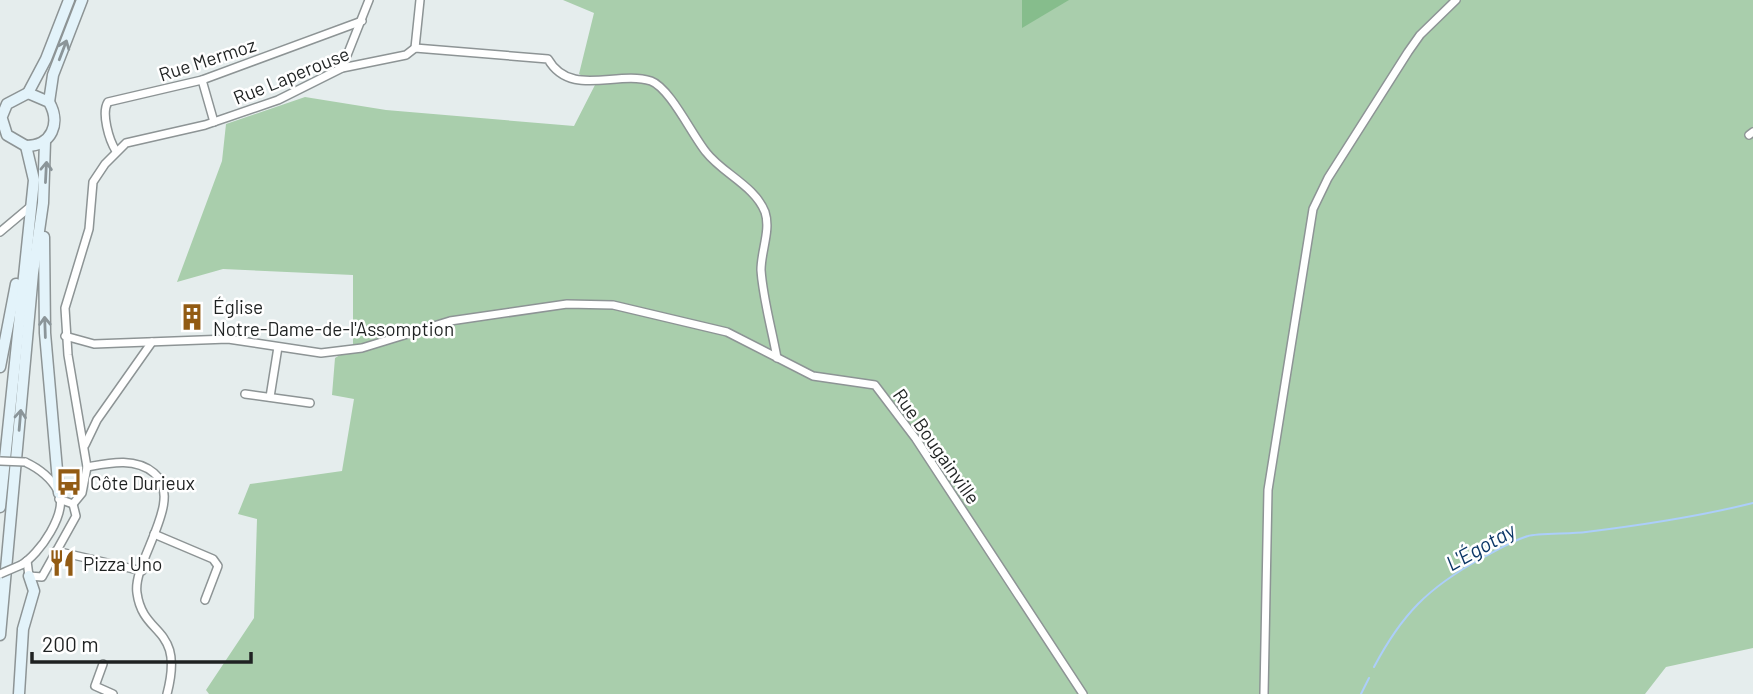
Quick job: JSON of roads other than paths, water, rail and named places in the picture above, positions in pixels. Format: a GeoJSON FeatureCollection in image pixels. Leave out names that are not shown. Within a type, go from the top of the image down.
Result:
{"type":"FeatureCollection","features":[{"type":"Feature","properties":{"kind":"main road"},"geometry":{"type":"LineString","coordinates":[[28,93],[46,59],[69,0]]}},
{"type":"Feature","properties":{"kind":"main road"},"geometry":{"type":"LineString","coordinates":[[59,496],[45,333],[45,141],[54,129],[56,120],[49,102],[53,75],[82,0]]}},
{"type":"Feature","properties":{"kind":"main road"},"geometry":{"type":"LineString","coordinates":[[13,142],[1,120],[3,111],[13,98],[28,93],[49,102]]}},
{"type":"Feature","properties":{"kind":"main road"},"geometry":{"type":"LineString","coordinates":[[0,144],[13,142],[26,146],[45,141]]}},
{"type":"Feature","properties":{"kind":"main road"},"geometry":{"type":"LineString","coordinates":[[0,507],[34,173],[26,146]]}},
{"type":"Feature","properties":{"kind":"main road"},"geometry":{"type":"LineString","coordinates":[[0,635],[33,273],[43,203]]}},
{"type":"Feature","properties":{"kind":"main road"},"geometry":{"type":"LineString","coordinates":[[0,367],[31,206]]}},
{"type":"Feature","properties":{"kind":"main road"},"geometry":{"type":"LineString","coordinates":[[19,694],[23,629],[34,591],[29,576]]}},
{"type":"Feature","properties":{"kind":"street"},"geometry":{"type":"LineString","coordinates":[[342,68],[369,0]]}},
{"type":"Feature","properties":{"kind":"street"},"geometry":{"type":"LineString","coordinates":[[415,48],[420,0]]}},
{"type":"Feature","properties":{"kind":"street"},"geometry":{"type":"LineString","coordinates":[[1264,694],[1268,490],[1313,209],[1328,178],[1408,52],[1420,35],[1456,0]]}},
{"type":"Feature","properties":{"kind":"street","name":"Rue Mermoz"},"geometry":{"type":"LineString","coordinates":[[116,151],[111,143],[105,110],[108,102],[202,80],[362,21]]}},
{"type":"Feature","properties":{"kind":"street","name":"Rue Laperouse"},"geometry":{"type":"LineString","coordinates":[[116,151],[126,142],[214,122],[278,100],[342,68],[406,55],[415,48],[548,59],[556,72],[566,77],[602,81],[647,80],[656,84],[672,102],[708,155],[758,200],[764,210],[767,228],[761,272],[777,358]]}},
{"type":"Feature","properties":{"kind":"street"},"geometry":{"type":"LineString","coordinates":[[202,80],[214,122]]}},
{"type":"Feature","properties":{"kind":"street"},"geometry":{"type":"LineString","coordinates":[[24,563],[29,576],[41,577],[76,516],[76,502],[87,467],[65,336],[66,299],[89,229],[93,182],[116,151]]}},
{"type":"Feature","properties":{"kind":"street"},"geometry":{"type":"LineString","coordinates":[[0,232],[31,206]]}},
{"type":"Feature","properties":{"kind":"street","name":"Rue Bougainville"},"geometry":{"type":"LineString","coordinates":[[65,336],[94,344],[228,339],[321,353],[352,350],[450,321],[567,304],[594,304],[632,308],[727,332],[813,376],[875,384],[916,439],[1083,694]]}},
{"type":"Feature","properties":{"kind":"street"},"geometry":{"type":"LineString","coordinates":[[85,446],[97,419],[152,342]]}},
{"type":"Feature","properties":{"kind":"street"},"geometry":{"type":"LineString","coordinates":[[270,397],[278,347]]}},
{"type":"Feature","properties":{"kind":"street"},"geometry":{"type":"LineString","coordinates":[[245,394],[310,403]]}},
{"type":"Feature","properties":{"kind":"street"},"geometry":{"type":"LineString","coordinates":[[0,461],[25,462],[46,476],[59,496],[76,502]]}},
{"type":"Feature","properties":{"kind":"street"},"geometry":{"type":"LineString","coordinates":[[87,467],[122,462],[145,467],[157,475],[163,487],[164,504],[136,587],[139,607],[161,632],[172,652],[172,673],[167,694]]}},
{"type":"Feature","properties":{"kind":"street"},"geometry":{"type":"LineString","coordinates":[[0,574],[24,563],[43,545],[54,525],[59,496]]}},
{"type":"Feature","properties":{"kind":"street"},"geometry":{"type":"LineString","coordinates":[[155,534],[214,559],[218,566],[205,600]]}},
{"type":"Feature","properties":{"kind":"street"},"geometry":{"type":"LineString","coordinates":[[56,551],[142,571]]}},
{"type":"Feature","properties":{"kind":"street"},"geometry":{"type":"LineString","coordinates":[[103,664],[94,686],[113,694]]}},
{"type":"Feature","properties":{"kind":"waterway","name":"L'Égotay"},"geometry":{"type":"LineString","coordinates":[[1374,667],[1406,617],[1431,592],[1480,559],[1516,541],[1533,535],[1580,533],[1649,523],[1753,503]]}},
{"type":"Feature","properties":{"kind":"waterway","name":"L'Égotay"},"geometry":{"type":"LineString","coordinates":[[1361,694],[1369,678]]}},
{"type":"Feature","properties":{"kind":"place","name":"Église Notre-Dame-de-l'Assomption"},"geometry":{"type":"Point","coordinates":[192,317]}},
{"type":"Feature","properties":{"kind":"place","name":"Côte Durieux"},"geometry":{"type":"Point","coordinates":[69,482]}},
{"type":"Feature","properties":{"kind":"place","name":"Pizza Uno"},"geometry":{"type":"Point","coordinates":[62,563]}}]}
